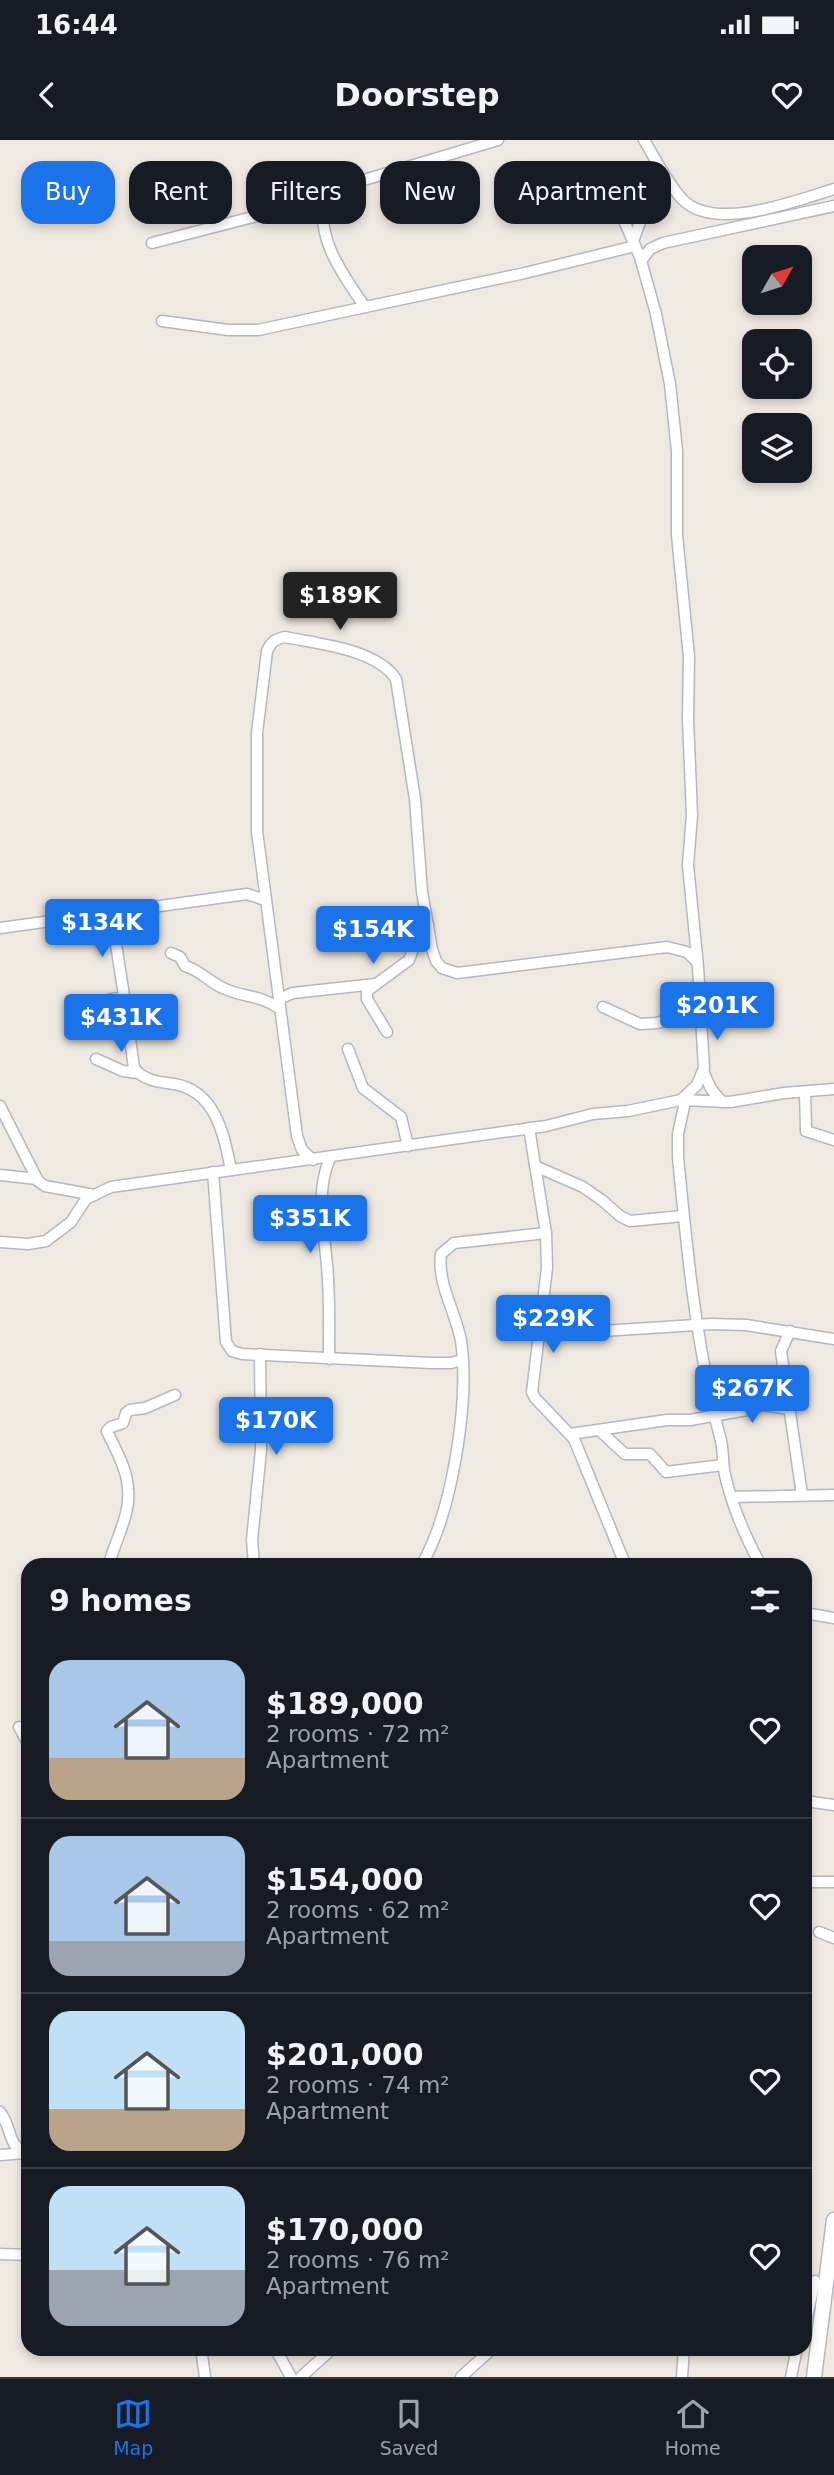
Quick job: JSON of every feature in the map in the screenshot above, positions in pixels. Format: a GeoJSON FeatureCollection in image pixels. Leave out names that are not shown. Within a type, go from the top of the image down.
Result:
{"type":"FeatureCollection","features":[{"type":"Feature","properties":{"kind":"main road"},"geometry":{"type":"LineString","coordinates":[[814,2377],[816,2280],[834,2220]]}},
{"type":"Feature","properties":{"kind":"street"},"geometry":{"type":"LineString","coordinates":[[366,179],[498,140]]}},
{"type":"Feature","properties":{"kind":"street"},"geometry":{"type":"LineString","coordinates":[[644,140],[654,161]]}},
{"type":"Feature","properties":{"kind":"street"},"geometry":{"type":"LineString","coordinates":[[671,186],[684,201],[708,214],[731,214],[783,204],[834,189]]}},
{"type":"Feature","properties":{"kind":"street"},"geometry":{"type":"LineString","coordinates":[[641,261],[650,249],[663,243],[834,206]]}},
{"type":"Feature","properties":{"kind":"street"},"geometry":{"type":"LineString","coordinates":[[152,243],[246,219]]}},
{"type":"Feature","properties":{"kind":"street"},"geometry":{"type":"LineString","coordinates":[[323,224],[329,245],[365,307]]}},
{"type":"Feature","properties":{"kind":"street"},"geometry":{"type":"LineString","coordinates":[[625,224],[641,261],[656,314],[670,384],[677,451],[677,535],[689,657],[688,719],[692,815],[688,865],[704,1073],[711,1089],[722,1102]]}},
{"type":"Feature","properties":{"kind":"street"},"geometry":{"type":"LineString","coordinates":[[634,243],[641,224]]}},
{"type":"Feature","properties":{"kind":"street"},"geometry":{"type":"LineString","coordinates":[[162,321],[228,330],[258,330],[525,273],[634,243]]}},
{"type":"Feature","properties":{"kind":"street"},"geometry":{"type":"LineString","coordinates":[[313,1160],[302,1150],[297,1136],[257,831],[257,733],[267,651],[270,643],[276,639],[285,637],[331,646],[377,661],[389,669],[396,679],[415,799],[422,892],[436,961],[448,972],[667,947],[687,952],[697,962]]}},
{"type":"Feature","properties":{"kind":"street"},"geometry":{"type":"LineString","coordinates":[[0,928],[247,894],[265,900]]}},
{"type":"Feature","properties":{"kind":"street"},"geometry":{"type":"LineString","coordinates":[[111,912],[132,1065],[138,1073]]}},
{"type":"Feature","properties":{"kind":"street"},"geometry":{"type":"LineString","coordinates":[[387,1032],[366,995],[367,991],[409,960],[413,931],[417,927],[428,925]]}},
{"type":"Feature","properties":{"kind":"street"},"geometry":{"type":"LineString","coordinates":[[171,953],[180,957],[183,964],[227,990],[280,1004]]}},
{"type":"Feature","properties":{"kind":"street"},"geometry":{"type":"LineString","coordinates":[[280,1004],[293,993],[375,984]]}},
{"type":"Feature","properties":{"kind":"street"},"geometry":{"type":"LineString","coordinates":[[111,999],[121,998],[125,1002]]}},
{"type":"Feature","properties":{"kind":"street"},"geometry":{"type":"LineString","coordinates":[[603,1007],[640,1024],[657,1023],[700,1009]]}},
{"type":"Feature","properties":{"kind":"street"},"geometry":{"type":"LineString","coordinates":[[348,1049],[363,1088],[401,1117],[408,1146]]}},
{"type":"Feature","properties":{"kind":"street"},"geometry":{"type":"LineString","coordinates":[[96,1059],[156,1082],[178,1085],[200,1097],[216,1115],[231,1170]]}},
{"type":"Feature","properties":{"kind":"street"},"geometry":{"type":"LineString","coordinates":[[704,1073],[683,1101],[677,1140],[683,1216],[695,1324],[722,1443],[723,1465],[746,1538],[757,1558]]}},
{"type":"Feature","properties":{"kind":"street"},"geometry":{"type":"LineString","coordinates":[[0,1242],[28,1244],[46,1241],[65,1228],[86,1199],[111,1187],[546,1126],[593,1114],[683,1101],[722,1102],[834,1089]]}},
{"type":"Feature","properties":{"kind":"street"},"geometry":{"type":"LineString","coordinates":[[804,1092],[806,1131],[834,1140]]}},
{"type":"Feature","properties":{"kind":"street"},"geometry":{"type":"LineString","coordinates":[[0,1106],[37,1179],[46,1186],[94,1195]]}},
{"type":"Feature","properties":{"kind":"street"},"geometry":{"type":"LineString","coordinates":[[529,1128],[546,1233],[547,1268],[532,1392],[570,1434],[578,1447],[623,1558]]}},
{"type":"Feature","properties":{"kind":"street"},"geometry":{"type":"LineString","coordinates":[[328,1359],[327,1264],[322,1191],[325,1169],[330,1158]]}},
{"type":"Feature","properties":{"kind":"street"},"geometry":{"type":"LineString","coordinates":[[534,1166],[583,1188],[630,1221],[683,1216]]}},
{"type":"Feature","properties":{"kind":"street"},"geometry":{"type":"LineString","coordinates":[[213,1172],[227,1345],[237,1353],[431,1363],[462,1360]]}},
{"type":"Feature","properties":{"kind":"street"},"geometry":{"type":"LineString","coordinates":[[0,1175],[37,1179]]}},
{"type":"Feature","properties":{"kind":"street"},"geometry":{"type":"LineString","coordinates":[[425,1558],[436,1533],[453,1468],[465,1380],[461,1341],[441,1275],[441,1254],[454,1243],[546,1233]]}},
{"type":"Feature","properties":{"kind":"street"},"geometry":{"type":"LineString","coordinates":[[508,1301],[541,1331],[695,1324],[746,1325],[834,1339]]}},
{"type":"Feature","properties":{"kind":"street"},"geometry":{"type":"LineString","coordinates":[[790,1331],[781,1351],[802,1495]]}},
{"type":"Feature","properties":{"kind":"street"},"geometry":{"type":"LineString","coordinates":[[254,1558],[252,1540],[261,1450],[260,1354]]}},
{"type":"Feature","properties":{"kind":"street"},"geometry":{"type":"LineString","coordinates":[[111,1558],[126,1511],[128,1489],[126,1475],[107,1431],[124,1423],[126,1413],[130,1410],[145,1408],[175,1395]]}},
{"type":"Feature","properties":{"kind":"street"},"geometry":{"type":"LineString","coordinates":[[570,1434],[667,1420],[690,1420],[762,1405],[790,1409]]}},
{"type":"Feature","properties":{"kind":"street"},"geometry":{"type":"LineString","coordinates":[[599,1430],[625,1454],[650,1454],[666,1472],[723,1465]]}},
{"type":"Feature","properties":{"kind":"street"},"geometry":{"type":"LineString","coordinates":[[732,1497],[834,1496]]}},
{"type":"Feature","properties":{"kind":"street"},"geometry":{"type":"LineString","coordinates":[[812,1614],[834,1618]]}},
{"type":"Feature","properties":{"kind":"street"},"geometry":{"type":"LineString","coordinates":[[19,1727],[21,1731]]}},
{"type":"Feature","properties":{"kind":"street"},"geometry":{"type":"LineString","coordinates":[[812,1802],[834,1805]]}},
{"type":"Feature","properties":{"kind":"street"},"geometry":{"type":"LineString","coordinates":[[812,1882],[834,1882]]}},
{"type":"Feature","properties":{"kind":"street"},"geometry":{"type":"LineString","coordinates":[[819,1932],[834,1938]]}},
{"type":"Feature","properties":{"kind":"street"},"geometry":{"type":"LineString","coordinates":[[0,2112],[8,2123],[11,2141],[21,2152]]}},
{"type":"Feature","properties":{"kind":"street"},"geometry":{"type":"LineString","coordinates":[[0,2155],[21,2154]]}},
{"type":"Feature","properties":{"kind":"street"},"geometry":{"type":"LineString","coordinates":[[0,2254],[21,2255]]}},
{"type":"Feature","properties":{"kind":"street"},"geometry":{"type":"LineString","coordinates":[[202,2356],[205,2377]]}},
{"type":"Feature","properties":{"kind":"street"},"geometry":{"type":"LineString","coordinates":[[279,2356],[291,2377]]}},
{"type":"Feature","properties":{"kind":"street"},"geometry":{"type":"LineString","coordinates":[[301,2377],[324,2356]]}},
{"type":"Feature","properties":{"kind":"street"},"geometry":{"type":"LineString","coordinates":[[461,2377],[484,2356]]}},
{"type":"Feature","properties":{"kind":"street"},"geometry":{"type":"LineString","coordinates":[[682,2375],[683,2356]]}},
{"type":"Feature","properties":{"kind":"street"},"geometry":{"type":"LineString","coordinates":[[791,2377],[795,2356]]}}]}
